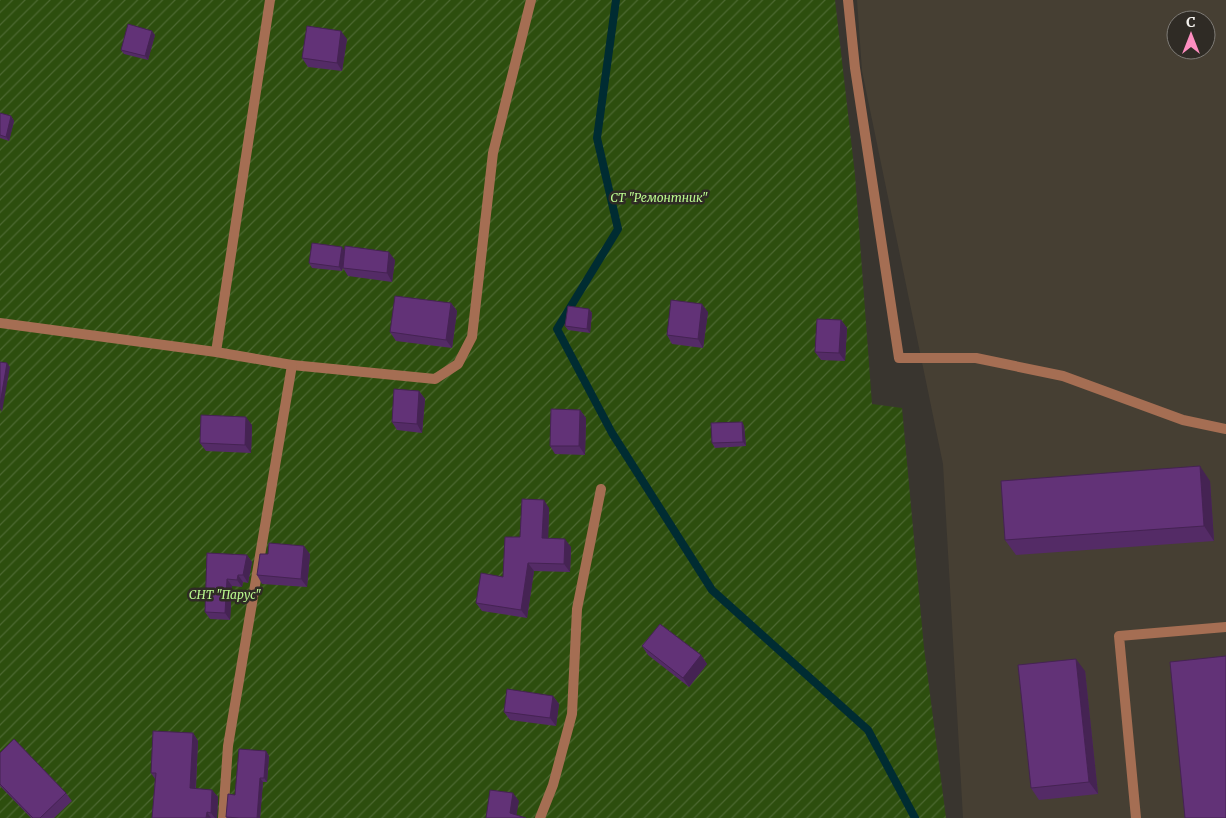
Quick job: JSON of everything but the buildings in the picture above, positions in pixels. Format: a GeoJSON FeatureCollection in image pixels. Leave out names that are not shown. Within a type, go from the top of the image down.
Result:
{"type":"FeatureCollection","features":[{"type":"Feature","properties":{"kind":"street"},"geometry":{"type":"LineString","coordinates":[[216,352],[270,0]]}},
{"type":"Feature","properties":{"kind":"street"},"geometry":{"type":"LineString","coordinates":[[0,323],[216,352],[292,365],[435,380],[458,364],[472,337],[493,153],[531,0]]}},
{"type":"Feature","properties":{"kind":"street"},"geometry":{"type":"LineString","coordinates":[[848,0],[854,68],[899,358],[976,358],[1063,376],[1183,420],[1226,430]]}},
{"type":"Feature","properties":{"kind":"street"},"geometry":{"type":"LineString","coordinates":[[223,818],[228,746],[292,365]]}},
{"type":"Feature","properties":{"kind":"street"},"geometry":{"type":"LineString","coordinates":[[540,818],[553,785],[572,714],[577,609],[601,489]]}},
{"type":"Feature","properties":{"kind":"street"},"geometry":{"type":"LineString","coordinates":[[1136,818],[1119,636],[1226,627]]}},
{"type":"Feature","properties":{"kind":"shaded area"},"geometry":{"type":"Polygon","coordinates":[[[857,0],[1226,0],[1226,818],[963,818],[943,464],[862,71],[857,0]]]}},
{"type":"Feature","properties":{"kind":"green space"},"geometry":{"type":"Polygon","coordinates":[[[0,0],[835,0],[855,175],[872,404],[902,408],[924,648],[946,818],[0,818],[0,0]]]}},
{"type":"Feature","properties":{"kind":"waterway"},"geometry":{"type":"LineString","coordinates":[[616,0],[597,138],[618,229],[557,329],[612,433],[712,590],[868,730],[915,818]]}},
{"type":"Feature","properties":{"kind":"park label","name":"СТ \"Ремонтник\""},"geometry":{"type":"Point","coordinates":[659,197]}},
{"type":"Feature","properties":{"kind":"park label","name":"СНТ \"Парус\""},"geometry":{"type":"Point","coordinates":[225,594]}}]}
